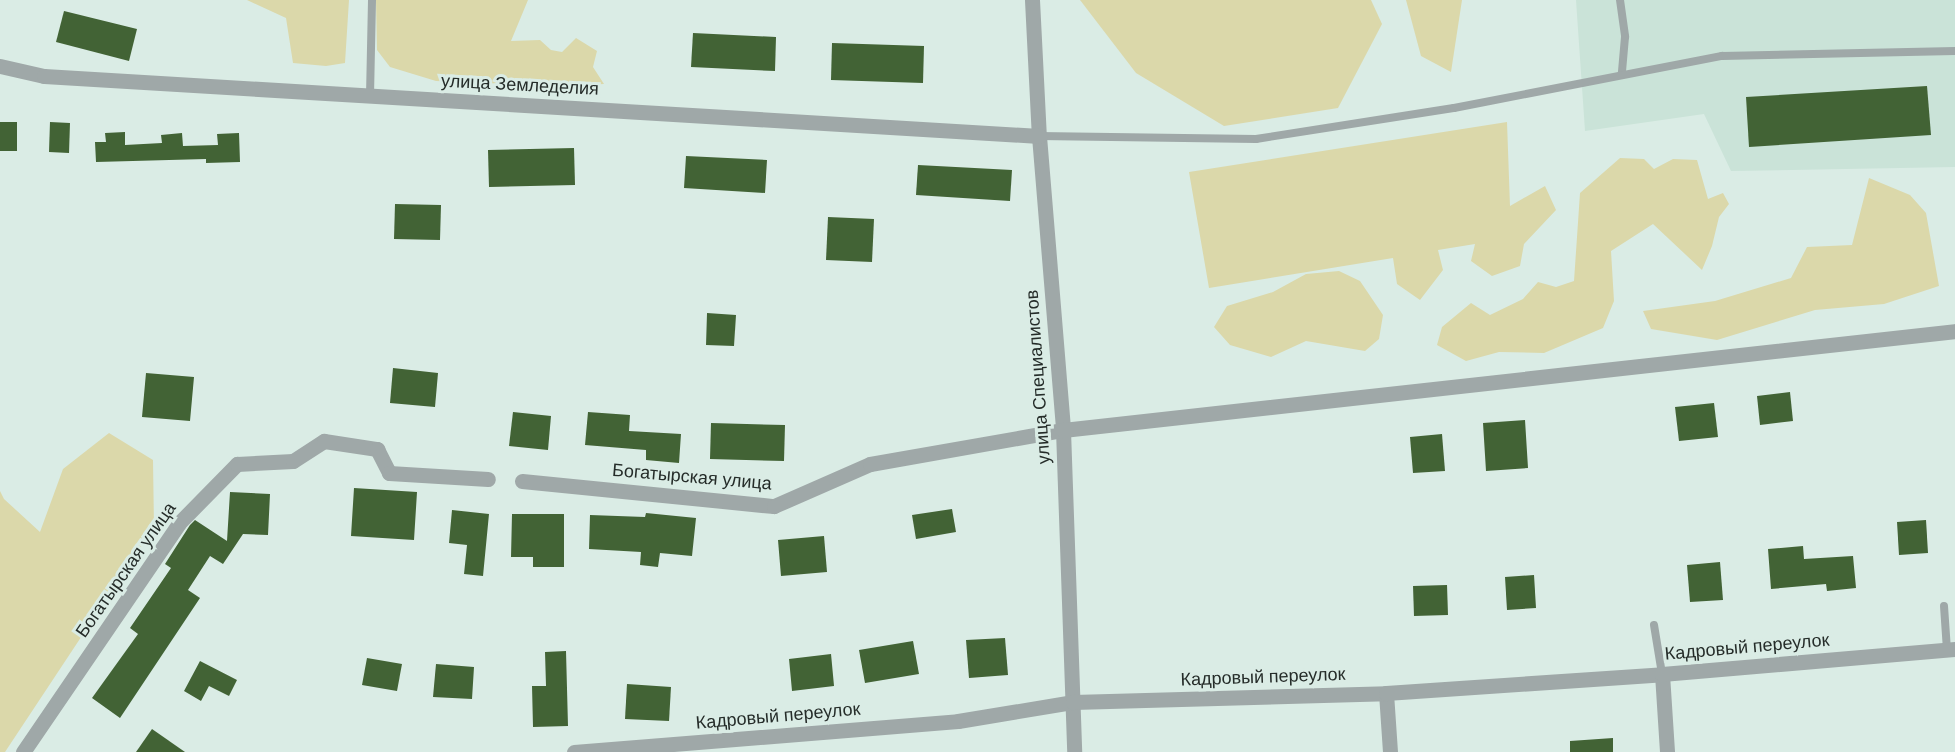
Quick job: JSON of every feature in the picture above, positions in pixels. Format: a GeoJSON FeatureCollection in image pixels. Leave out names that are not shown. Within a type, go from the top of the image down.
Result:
{"type":"FeatureCollection","features":[{"type":"Feature","properties":{"kind":"street","name":"улица Специалистов"},"geometry":{"type":"LineString","coordinates":[[1032,0],[1039,136],[1064,430],[1074,752]]}},
{"type":"Feature","properties":{"kind":"street","name":"улица Земледелия"},"geometry":{"type":"LineString","coordinates":[[0,66],[44,76],[1039,136]]}},
{"type":"Feature","properties":{"kind":"street","name":"Богатырская улица"},"geometry":{"type":"LineString","coordinates":[[522,480],[774,506],[870,464],[1064,430],[1955,331]]}},
{"type":"Feature","properties":{"kind":"street","name":"Богатырская улица"},"geometry":{"type":"LineString","coordinates":[[24,752],[179,523],[237,464],[293,461],[324,441],[377,449],[389,473],[488,479]]}},
{"type":"Feature","properties":{"kind":"street","name":"Кадровый переулок"},"geometry":{"type":"LineString","coordinates":[[574,752],[958,721],[1073,702],[1386,693],[1662,674],[1951,650]]}},
{"type":"Feature","properties":{"kind":"street"},"geometry":{"type":"LineString","coordinates":[[1662,674],[1667,752]]}},
{"type":"Feature","properties":{"kind":"street"},"geometry":{"type":"LineString","coordinates":[[1386,693],[1390,752]]}},
{"type":"Feature","properties":{"kind":"lane"},"geometry":{"type":"LineString","coordinates":[[370,96],[372,0]]}},
{"type":"Feature","properties":{"kind":"lane"},"geometry":{"type":"LineString","coordinates":[[1620,0],[1625,37],[1622,75]]}},
{"type":"Feature","properties":{"kind":"lane"},"geometry":{"type":"LineString","coordinates":[[1039,136],[1256,139],[1454,108],[1722,56],[1955,51]]}},
{"type":"Feature","properties":{"kind":"lane"},"geometry":{"type":"LineString","coordinates":[[1944,606],[1951,650]]}},
{"type":"Feature","properties":{"kind":"lane"},"geometry":{"type":"LineString","coordinates":[[1654,625],[1662,674]]}},
{"type":"Feature","properties":{"kind":"shaded area"},"geometry":{"type":"Polygon","coordinates":[[[247,0],[349,0],[345,63],[326,66],[293,63],[286,18],[247,0]]]}},
{"type":"Feature","properties":{"kind":"shaded area"},"geometry":{"type":"Polygon","coordinates":[[[376,0],[528,0],[511,41],[540,40],[551,50],[562,52],[576,38],[597,51],[593,67],[604,84],[561,86],[436,81],[390,67],[377,50],[376,0]]]}},
{"type":"Feature","properties":{"kind":"shaded area"},"geometry":{"type":"Polygon","coordinates":[[[1080,0],[1371,0],[1382,24],[1338,108],[1224,126],[1136,73],[1080,0]]]}},
{"type":"Feature","properties":{"kind":"shaded area"},"geometry":{"type":"Polygon","coordinates":[[[1406,0],[1462,0],[1451,72],[1421,56],[1406,0]]]}},
{"type":"Feature","properties":{"kind":"shaded area"},"geometry":{"type":"Polygon","coordinates":[[[1576,0],[1955,0],[1955,167],[1731,171],[1704,114],[1585,131],[1576,0]]]}},
{"type":"Feature","properties":{"kind":"shaded area"},"geometry":{"type":"Polygon","coordinates":[[[1507,122],[1510,206],[1545,186],[1556,210],[1524,244],[1520,266],[1492,276],[1471,261],[1475,244],[1438,250],[1443,270],[1420,300],[1397,284],[1393,258],[1209,288],[1189,172],[1507,122]]]}},
{"type":"Feature","properties":{"kind":"shaded area"},"geometry":{"type":"Polygon","coordinates":[[[1620,158],[1644,159],[1654,169],[1673,159],[1697,160],[1708,199],[1723,193],[1729,204],[1719,217],[1712,246],[1702,270],[1653,224],[1611,251],[1614,301],[1603,328],[1544,353],[1499,352],[1466,361],[1437,345],[1442,327],[1471,303],[1490,315],[1523,299],[1538,282],[1556,287],[1574,281],[1580,193],[1620,158]]]}},
{"type":"Feature","properties":{"kind":"shaded area"},"geometry":{"type":"Polygon","coordinates":[[[1869,178],[1910,195],[1926,213],[1939,286],[1884,304],[1815,310],[1717,340],[1651,329],[1643,311],[1715,301],[1791,278],[1807,247],[1852,245],[1869,178]]]}},
{"type":"Feature","properties":{"kind":"shaded area"},"geometry":{"type":"Polygon","coordinates":[[[1339,271],[1360,281],[1383,315],[1379,339],[1365,351],[1306,341],[1271,357],[1230,345],[1214,327],[1227,306],[1273,292],[1306,274],[1339,271]]]}},
{"type":"Feature","properties":{"kind":"shaded area"},"geometry":{"type":"Polygon","coordinates":[[[109,433],[153,460],[154,527],[5,752],[0,752],[0,491],[4,499],[40,532],[63,469],[109,433]]]}},
{"type":"Feature","properties":{"kind":"building"},"geometry":{"type":"Polygon","coordinates":[[[64,11],[137,29],[129,61],[56,42],[64,11]]]}},
{"type":"Feature","properties":{"kind":"building"},"geometry":{"type":"Polygon","coordinates":[[[693,33],[776,37],[775,71],[691,67],[693,33]]]}},
{"type":"Feature","properties":{"kind":"building"},"geometry":{"type":"Polygon","coordinates":[[[832,43],[924,46],[923,83],[831,80],[832,43]]]}},
{"type":"Feature","properties":{"kind":"building"},"geometry":{"type":"Polygon","coordinates":[[[1927,86],[1931,135],[1749,147],[1746,97],[1927,86]]]}},
{"type":"Feature","properties":{"kind":"building"},"geometry":{"type":"Polygon","coordinates":[[[0,122],[17,122],[17,151],[0,151],[0,122]]]}},
{"type":"Feature","properties":{"kind":"building"},"geometry":{"type":"Polygon","coordinates":[[[50,122],[70,123],[69,153],[49,152],[50,122]]]}},
{"type":"Feature","properties":{"kind":"building"},"geometry":{"type":"Polygon","coordinates":[[[125,132],[125,145],[162,143],[161,135],[182,133],[183,146],[218,145],[217,134],[239,133],[240,162],[206,163],[206,159],[96,162],[95,142],[106,142],[105,133],[125,132]]]}},
{"type":"Feature","properties":{"kind":"building"},"geometry":{"type":"Polygon","coordinates":[[[574,148],[575,185],[489,187],[488,150],[574,148]]]}},
{"type":"Feature","properties":{"kind":"building"},"geometry":{"type":"Polygon","coordinates":[[[686,156],[767,160],[765,193],[684,188],[686,156]]]}},
{"type":"Feature","properties":{"kind":"building"},"geometry":{"type":"Polygon","coordinates":[[[918,165],[1012,170],[1010,201],[916,195],[918,165]]]}},
{"type":"Feature","properties":{"kind":"building"},"geometry":{"type":"Polygon","coordinates":[[[395,204],[441,205],[440,240],[394,239],[395,204]]]}},
{"type":"Feature","properties":{"kind":"building"},"geometry":{"type":"Polygon","coordinates":[[[828,217],[874,219],[872,262],[826,260],[828,217]]]}},
{"type":"Feature","properties":{"kind":"building"},"geometry":{"type":"Polygon","coordinates":[[[707,313],[736,315],[734,346],[706,345],[707,313]]]}},
{"type":"Feature","properties":{"kind":"building"},"geometry":{"type":"Polygon","coordinates":[[[393,368],[438,373],[435,407],[390,403],[393,368]]]}},
{"type":"Feature","properties":{"kind":"building"},"geometry":{"type":"Polygon","coordinates":[[[146,373],[194,377],[190,421],[142,417],[146,373]]]}},
{"type":"Feature","properties":{"kind":"building"},"geometry":{"type":"Polygon","coordinates":[[[1790,392],[1793,421],[1760,425],[1757,396],[1790,392]]]}},
{"type":"Feature","properties":{"kind":"building"},"geometry":{"type":"Polygon","coordinates":[[[1714,403],[1718,437],[1679,441],[1675,407],[1714,403]]]}},
{"type":"Feature","properties":{"kind":"building"},"geometry":{"type":"Polygon","coordinates":[[[513,412],[551,416],[548,450],[509,446],[513,412]]]}},
{"type":"Feature","properties":{"kind":"building"},"geometry":{"type":"Polygon","coordinates":[[[588,412],[630,415],[629,431],[681,434],[679,463],[646,460],[646,450],[585,445],[588,412]]]}},
{"type":"Feature","properties":{"kind":"building"},"geometry":{"type":"Polygon","coordinates":[[[1525,420],[1528,468],[1486,471],[1483,423],[1525,420]]]}},
{"type":"Feature","properties":{"kind":"building"},"geometry":{"type":"Polygon","coordinates":[[[711,423],[785,425],[784,461],[710,459],[711,423]]]}},
{"type":"Feature","properties":{"kind":"building"},"geometry":{"type":"Polygon","coordinates":[[[1442,434],[1445,471],[1413,473],[1410,437],[1442,434]]]}},
{"type":"Feature","properties":{"kind":"building"},"geometry":{"type":"Polygon","coordinates":[[[354,488],[417,492],[414,540],[351,536],[354,488]]]}},
{"type":"Feature","properties":{"kind":"building"},"geometry":{"type":"Polygon","coordinates":[[[230,492],[270,494],[268,535],[243,534],[223,564],[210,556],[188,590],[200,598],[120,718],[92,698],[138,634],[130,628],[171,568],[165,564],[190,525],[195,520],[227,541],[230,492]]]}},
{"type":"Feature","properties":{"kind":"building"},"geometry":{"type":"Polygon","coordinates":[[[952,509],[956,532],[916,539],[912,515],[952,509]]]}},
{"type":"Feature","properties":{"kind":"building"},"geometry":{"type":"Polygon","coordinates":[[[452,510],[489,514],[483,576],[464,574],[467,545],[449,543],[452,510]]]}},
{"type":"Feature","properties":{"kind":"building"},"geometry":{"type":"Polygon","coordinates":[[[646,513],[696,518],[692,556],[660,553],[658,567],[640,565],[641,552],[589,549],[590,515],[645,517],[646,513]]]}},
{"type":"Feature","properties":{"kind":"building"},"geometry":{"type":"Polygon","coordinates":[[[512,514],[564,514],[564,567],[533,567],[533,557],[511,557],[512,514]]]}},
{"type":"Feature","properties":{"kind":"building"},"geometry":{"type":"Polygon","coordinates":[[[1926,520],[1928,553],[1899,555],[1897,522],[1926,520]]]}},
{"type":"Feature","properties":{"kind":"building"},"geometry":{"type":"Polygon","coordinates":[[[824,536],[827,572],[781,576],[778,540],[824,536]]]}},
{"type":"Feature","properties":{"kind":"building"},"geometry":{"type":"Polygon","coordinates":[[[1803,546],[1804,559],[1853,556],[1856,588],[1827,591],[1826,584],[1771,589],[1768,549],[1803,546]]]}},
{"type":"Feature","properties":{"kind":"building"},"geometry":{"type":"Polygon","coordinates":[[[1720,562],[1723,600],[1690,602],[1687,565],[1720,562]]]}},
{"type":"Feature","properties":{"kind":"building"},"geometry":{"type":"Polygon","coordinates":[[[1534,575],[1536,608],[1507,610],[1505,577],[1534,575]]]}},
{"type":"Feature","properties":{"kind":"building"},"geometry":{"type":"Polygon","coordinates":[[[1447,585],[1448,615],[1414,616],[1413,586],[1447,585]]]}},
{"type":"Feature","properties":{"kind":"building"},"geometry":{"type":"Polygon","coordinates":[[[1005,638],[1008,675],[969,678],[966,640],[1005,638]]]}},
{"type":"Feature","properties":{"kind":"building"},"geometry":{"type":"Polygon","coordinates":[[[913,641],[919,674],[865,683],[859,650],[913,641]]]}},
{"type":"Feature","properties":{"kind":"building"},"geometry":{"type":"Polygon","coordinates":[[[566,651],[568,726],[533,727],[532,686],[546,686],[545,652],[566,651]]]}},
{"type":"Feature","properties":{"kind":"building"},"geometry":{"type":"Polygon","coordinates":[[[831,654],[834,686],[792,691],[789,659],[831,654]]]}},
{"type":"Feature","properties":{"kind":"building"},"geometry":{"type":"Polygon","coordinates":[[[367,658],[402,664],[397,691],[362,685],[367,658]]]}},
{"type":"Feature","properties":{"kind":"building"},"geometry":{"type":"Polygon","coordinates":[[[200,661],[237,680],[229,696],[209,686],[201,701],[184,691],[200,661]]]}},
{"type":"Feature","properties":{"kind":"building"},"geometry":{"type":"Polygon","coordinates":[[[436,664],[474,667],[472,699],[433,697],[436,664]]]}},
{"type":"Feature","properties":{"kind":"building"},"geometry":{"type":"Polygon","coordinates":[[[627,684],[671,687],[669,721],[625,719],[627,684]]]}},
{"type":"Feature","properties":{"kind":"building"},"geometry":{"type":"Polygon","coordinates":[[[152,729],[185,752],[136,752],[152,729]]]}},
{"type":"Feature","properties":{"kind":"building"},"geometry":{"type":"Polygon","coordinates":[[[1613,738],[1613,752],[1570,752],[1570,741],[1613,738]]]}}]}
